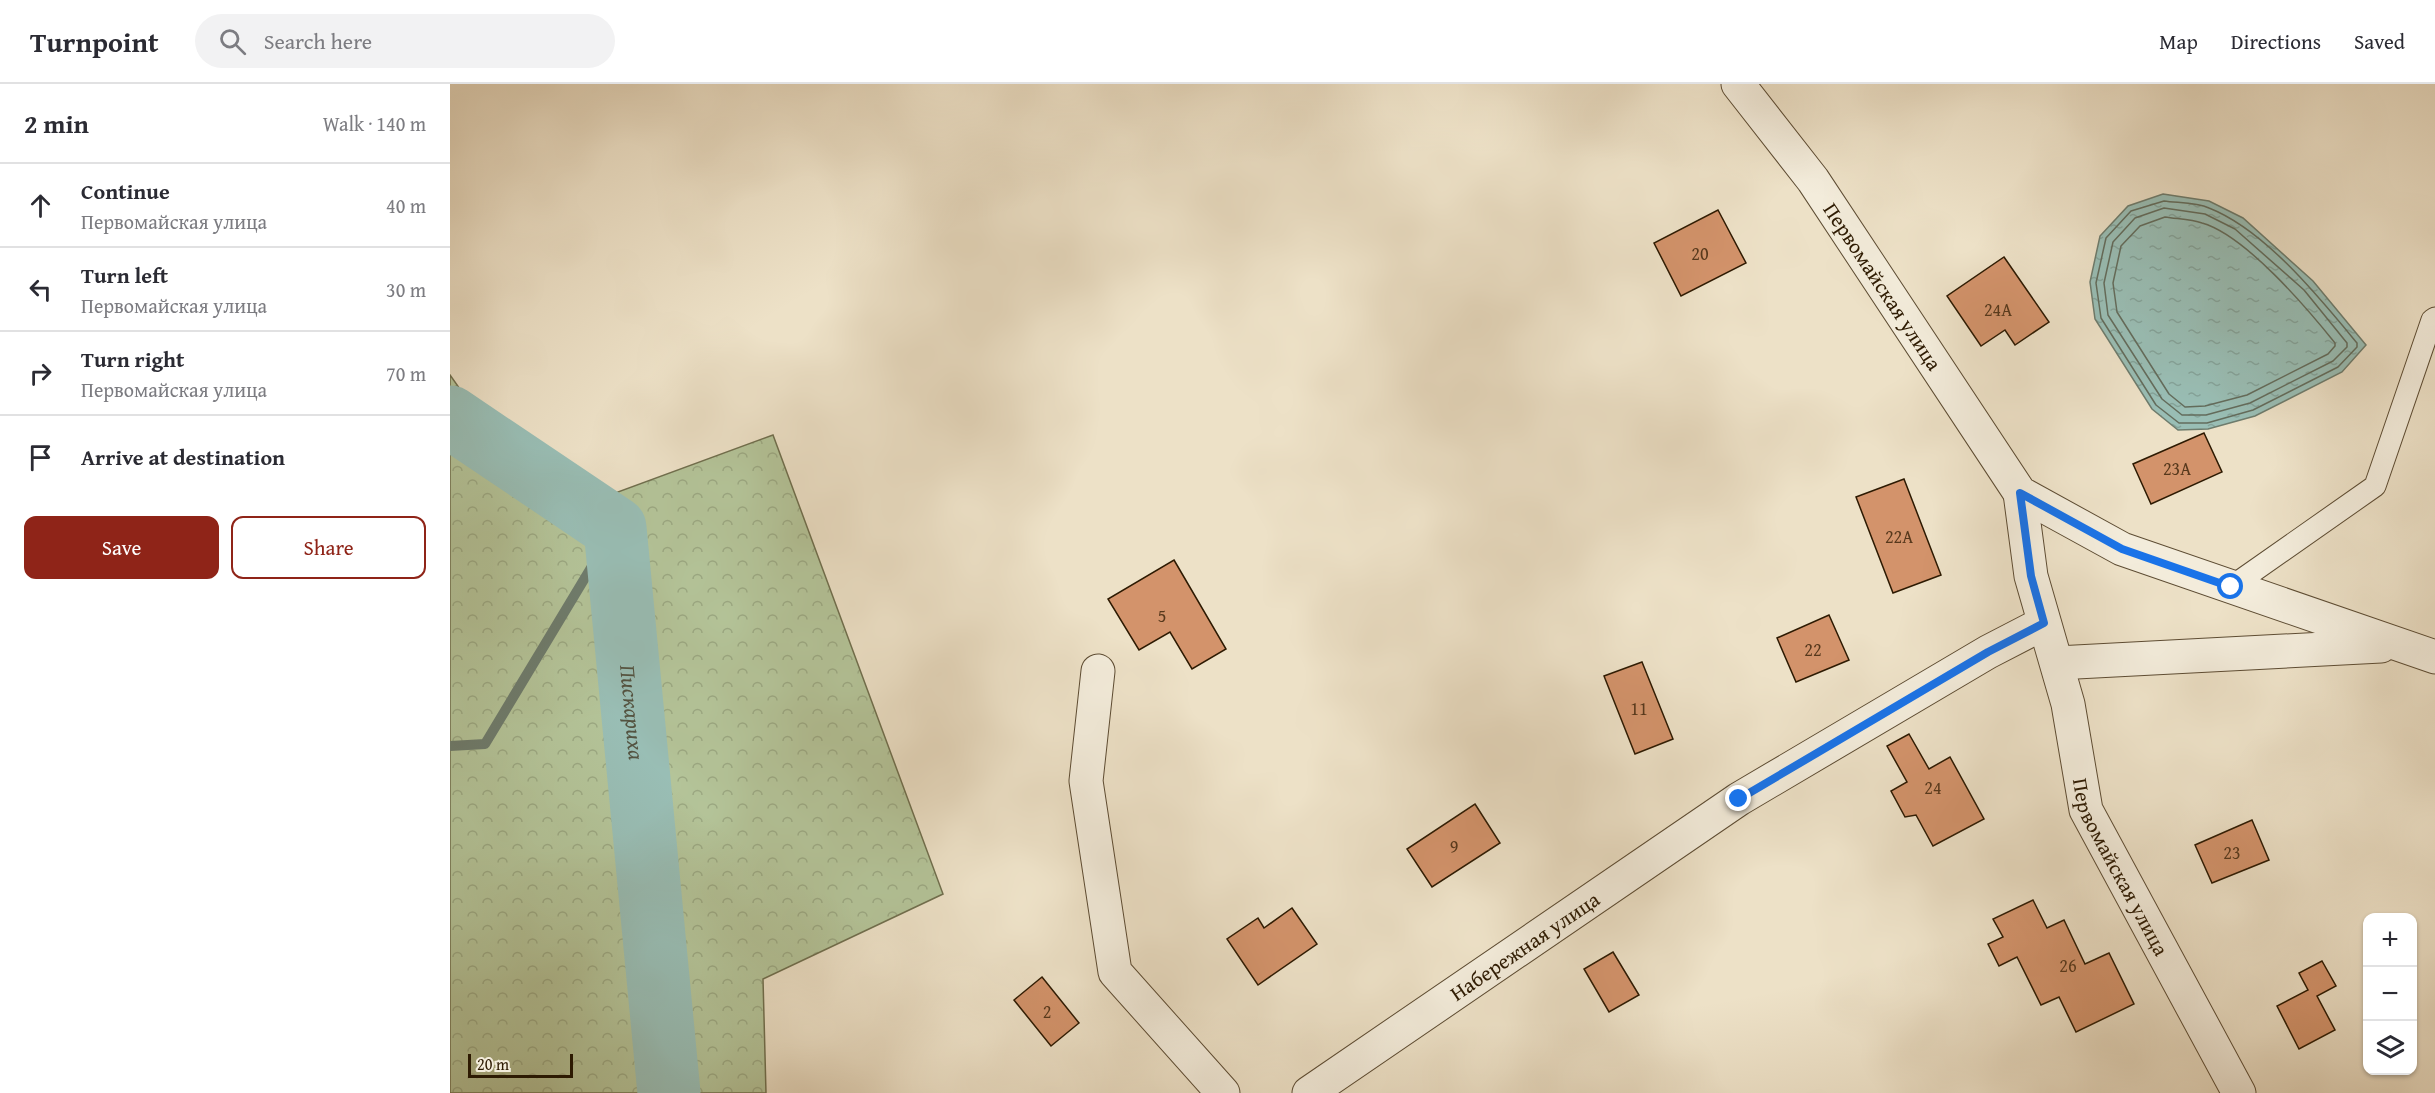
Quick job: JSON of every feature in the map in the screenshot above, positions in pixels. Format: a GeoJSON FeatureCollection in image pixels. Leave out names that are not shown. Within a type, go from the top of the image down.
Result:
{"type":"FeatureCollection","features":[{"type":"Feature","properties":{"kind":"street","name":"Первомайская улица"},"geometry":{"type":"LineString","coordinates":[[1738,84],[1813,180],[2020,493],[2031,576],[2068,704],[2086,810],[2239,1093]]}},
{"type":"Feature","properties":{"kind":"street","name":"Первомайская улица"},"geometry":{"type":"LineString","coordinates":[[2020,493],[2122,549],[2435,657]]}},
{"type":"Feature","properties":{"kind":"street","name":"Набережная улица"},"geometry":{"type":"LineString","coordinates":[[1309,1093],[1739,799],[1988,652],[2044,623]]}},
{"type":"Feature","properties":{"kind":"street"},"geometry":{"type":"LineString","coordinates":[[2056,663],[2398,645]]}},
{"type":"Feature","properties":{"kind":"street"},"geometry":{"type":"LineString","coordinates":[[1098,671],[1086,781],[1115,972],[1223,1093]]}},
{"type":"Feature","properties":{"kind":"lane"},"geometry":{"type":"LineString","coordinates":[[2231,587],[2375,486],[2432,320],[2435,318]]}},
{"type":"Feature","properties":{"kind":"green space"},"geometry":{"type":"Polygon","coordinates":[[[450,375],[550,517],[773,435],[943,894],[763,979],[766,1093],[450,1093],[450,375]]]}},
{"type":"Feature","properties":{"kind":"water"},"geometry":{"type":"Polygon","coordinates":[[[2163,194],[2209,201],[2243,218],[2313,281],[2366,345],[2342,372],[2255,416],[2208,429],[2178,430],[2152,409],[2095,319],[2090,282],[2100,236],[2128,206],[2163,194]]]}},
{"type":"Feature","properties":{"kind":"building"},"geometry":{"type":"Polygon","coordinates":[[[1718,210],[1746,263],[1681,296],[1654,243],[1718,210]]]}},
{"type":"Feature","properties":{"kind":"building"},"geometry":{"type":"Polygon","coordinates":[[[2004,257],[2049,322],[2015,345],[2005,330],[1981,346],[1947,296],[2004,257]]]}},
{"type":"Feature","properties":{"kind":"building"},"geometry":{"type":"Polygon","coordinates":[[[2204,433],[2222,472],[2151,504],[2133,464],[2204,433]]]}},
{"type":"Feature","properties":{"kind":"building"},"geometry":{"type":"Polygon","coordinates":[[[1904,479],[1941,575],[1893,593],[1856,497],[1904,479]]]}},
{"type":"Feature","properties":{"kind":"building"},"geometry":{"type":"Polygon","coordinates":[[[1174,560],[1226,649],[1192,669],[1170,632],[1139,650],[1108,599],[1174,560]]]}},
{"type":"Feature","properties":{"kind":"building"},"geometry":{"type":"Polygon","coordinates":[[[1829,615],[1849,660],[1796,682],[1777,638],[1829,615]]]}},
{"type":"Feature","properties":{"kind":"building"},"geometry":{"type":"Polygon","coordinates":[[[1642,662],[1673,739],[1635,754],[1604,676],[1642,662]]]}},
{"type":"Feature","properties":{"kind":"building"},"geometry":{"type":"Polygon","coordinates":[[[1909,734],[1929,769],[1950,757],[1984,819],[1933,846],[1916,815],[1905,817],[1891,791],[1907,782],[1887,746],[1909,734]]]}},
{"type":"Feature","properties":{"kind":"building"},"geometry":{"type":"Polygon","coordinates":[[[1475,804],[1500,843],[1432,887],[1407,849],[1475,804]]]}},
{"type":"Feature","properties":{"kind":"building"},"geometry":{"type":"Polygon","coordinates":[[[2252,820],[2269,860],[2212,883],[2195,845],[2252,820]]]}},
{"type":"Feature","properties":{"kind":"building"},"geometry":{"type":"Polygon","coordinates":[[[2033,900],[2047,928],[2064,920],[2085,964],[2109,953],[2134,1004],[2076,1032],[2059,997],[2041,1005],[2017,957],[1999,966],[1988,944],[2003,937],[1993,919],[2033,900]]]}},
{"type":"Feature","properties":{"kind":"building"},"geometry":{"type":"Polygon","coordinates":[[[1292,908],[1317,944],[1258,985],[1227,939],[1258,918],[1264,928],[1292,908]]]}},
{"type":"Feature","properties":{"kind":"building"},"geometry":{"type":"Polygon","coordinates":[[[1613,952],[1639,995],[1609,1012],[1584,969],[1613,952]]]}},
{"type":"Feature","properties":{"kind":"building"},"geometry":{"type":"Polygon","coordinates":[[[2322,961],[2336,986],[2317,996],[2335,1030],[2299,1049],[2277,1006],[2308,990],[2299,973],[2322,961]]]}},
{"type":"Feature","properties":{"kind":"building"},"geometry":{"type":"Polygon","coordinates":[[[1042,977],[1079,1023],[1051,1046],[1014,1000],[1042,977]]]}},
{"type":"Feature","properties":{"kind":"waterway","name":"Пискариха"},"geometry":{"type":"LineString","coordinates":[[450,417],[615,528],[669,1093]]}},
{"type":"Feature","properties":{"kind":"waterway"},"geometry":{"type":"LineString","coordinates":[[450,746],[485,744],[615,528]]}},
{"type":"Feature","properties":{"kind":"route"},"geometry":{"type":"LineString","coordinates":[[1739,799],[1988,652],[2044,623],[2031,576],[2020,493],[2122,549],[2231,587]]}}]}
